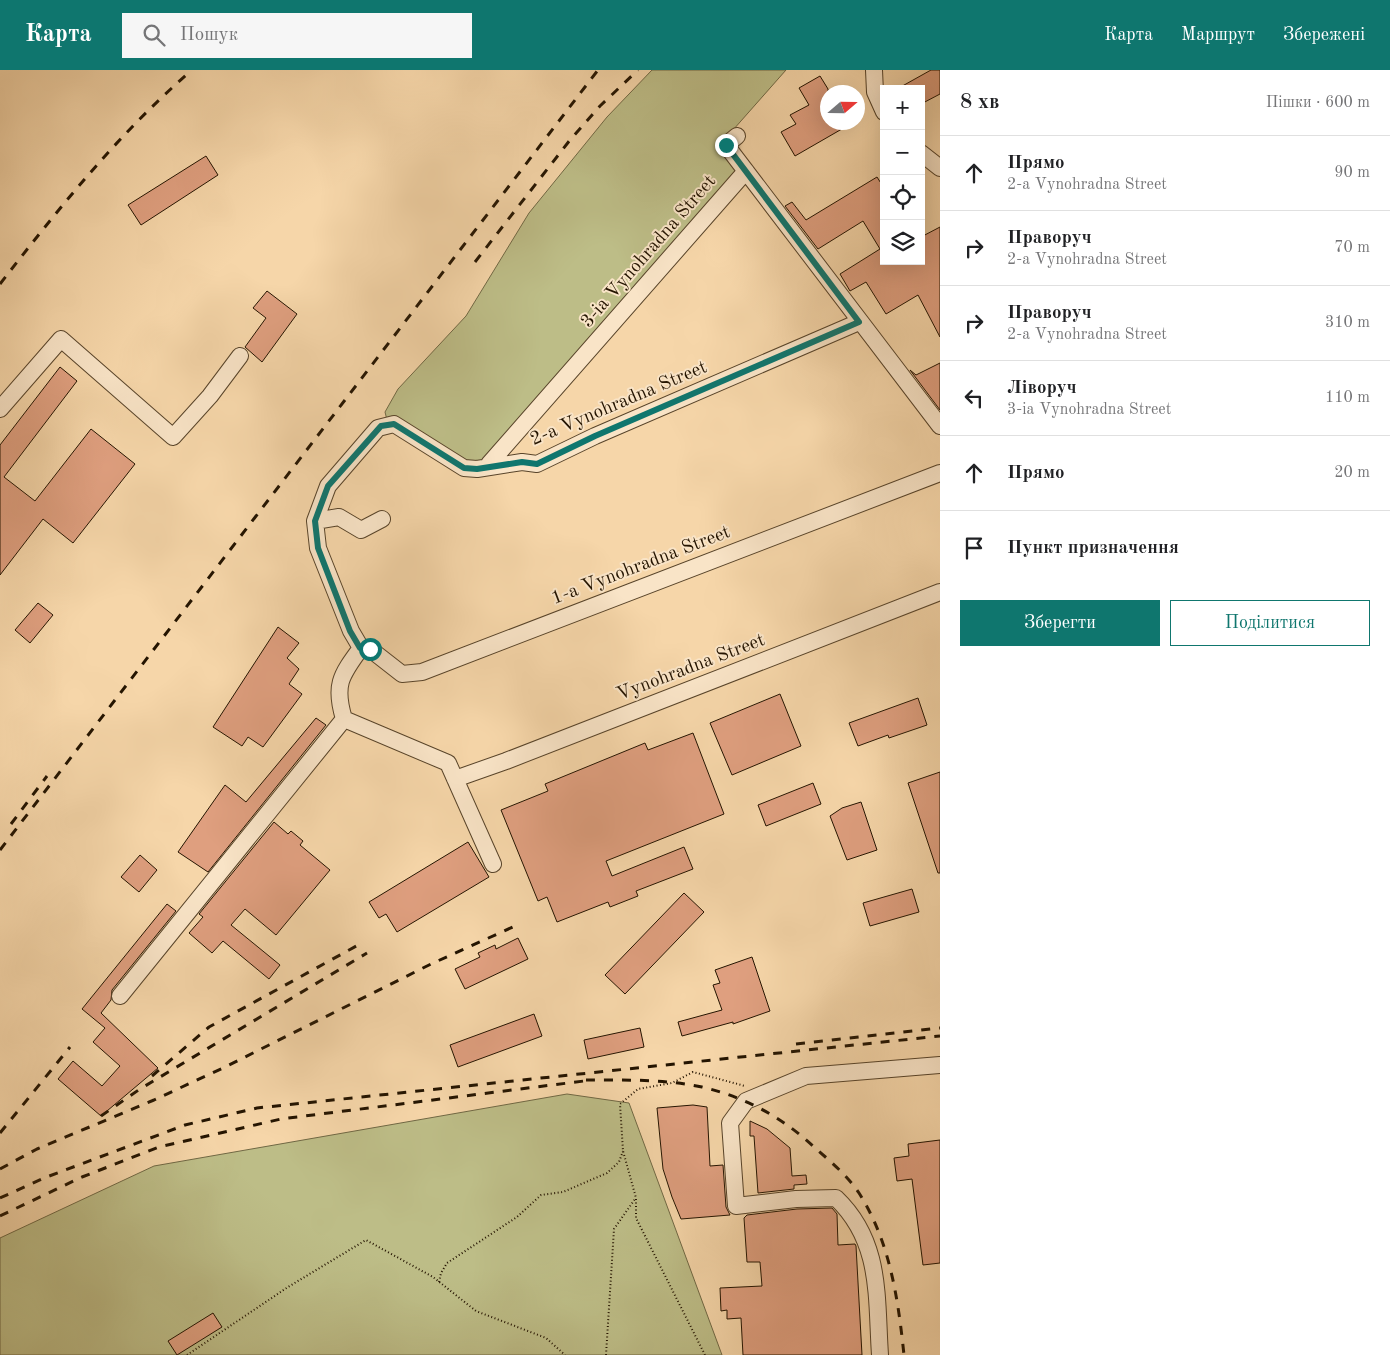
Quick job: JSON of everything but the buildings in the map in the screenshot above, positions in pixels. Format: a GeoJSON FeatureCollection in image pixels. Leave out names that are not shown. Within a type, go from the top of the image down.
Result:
{"type":"FeatureCollection","features":[{"type":"Feature","properties":{"kind":"street"},"geometry":{"type":"LineString","coordinates":[[874,70],[876,92],[880,102]]}},
{"type":"Feature","properties":{"kind":"street"},"geometry":{"type":"LineString","coordinates":[[737,136],[726,145],[940,426]]}},
{"type":"Feature","properties":{"kind":"street"},"geometry":{"type":"LineString","coordinates":[[925,156],[940,168]]}},
{"type":"Feature","properties":{"kind":"street","name":"3-ia Vynohradna Street"},"geometry":{"type":"LineString","coordinates":[[489,464],[746,171]]}},
{"type":"Feature","properties":{"kind":"street","name":"2-a Vynohradna Street"},"geometry":{"type":"LineString","coordinates":[[360,648],[350,631],[318,548],[315,521],[328,486],[378,428],[385,424],[394,424],[464,468],[477,469],[522,462],[537,464],[595,436],[859,322]]}},
{"type":"Feature","properties":{"kind":"street"},"geometry":{"type":"LineString","coordinates":[[0,409],[61,339],[173,437],[210,396],[240,356]]}},
{"type":"Feature","properties":{"kind":"street","name":"1-a Vynohradna Street"},"geometry":{"type":"LineString","coordinates":[[360,648],[370,649],[402,674],[422,672],[940,473]]}},
{"type":"Feature","properties":{"kind":"street"},"geometry":{"type":"LineString","coordinates":[[315,521],[339,517],[361,530],[382,519]]}},
{"type":"Feature","properties":{"kind":"street","name":"Vynohradna Street"},"geometry":{"type":"LineString","coordinates":[[456,778],[506,761],[940,592]]}},
{"type":"Feature","properties":{"kind":"street"},"geometry":{"type":"LineString","coordinates":[[344,720],[337,697],[345,669],[360,648]]}},
{"type":"Feature","properties":{"kind":"street"},"geometry":{"type":"LineString","coordinates":[[344,720],[448,762],[493,864]]}},
{"type":"Feature","properties":{"kind":"street"},"geometry":{"type":"LineString","coordinates":[[120,996],[344,720]]}},
{"type":"Feature","properties":{"kind":"street"},"geometry":{"type":"LineString","coordinates":[[880,1355],[873,1258],[863,1232],[850,1212],[836,1198],[796,1199],[736,1206],[730,1124],[746,1101],[806,1076],[940,1065]]}},
{"type":"Feature","properties":{"kind":"path"},"geometry":{"type":"LineString","coordinates":[[705,1355],[636,1218],[636,1198],[623,1151],[620,1104],[638,1089],[672,1083],[693,1072],[769,1091]]}},
{"type":"Feature","properties":{"kind":"path"},"geometry":{"type":"LineString","coordinates":[[439,1282],[441,1273],[447,1263],[516,1217],[541,1194],[563,1192],[607,1173],[618,1162],[623,1151]]}},
{"type":"Feature","properties":{"kind":"path"},"geometry":{"type":"LineString","coordinates":[[606,1355],[614,1229],[636,1198]]}},
{"type":"Feature","properties":{"kind":"path"},"geometry":{"type":"LineString","coordinates":[[187,1355],[288,1287],[366,1240],[439,1282],[476,1311],[546,1338],[565,1355]]}},
{"type":"Feature","properties":{"kind":"green space"},"geometry":{"type":"Polygon","coordinates":[[[652,70],[786,70],[733,130],[726,145],[746,171],[489,464],[462,469],[387,420],[385,412],[398,389],[466,316],[529,213],[607,117],[652,70]]]}},
{"type":"Feature","properties":{"kind":"green space"},"geometry":{"type":"Polygon","coordinates":[[[567,1094],[629,1103],[722,1355],[0,1355],[0,1238],[154,1166],[567,1094]]]}},
{"type":"Feature","properties":{"kind":"railway"},"geometry":{"type":"LineString","coordinates":[[0,284],[67,200],[115,145],[165,94],[192,70]]}},
{"type":"Feature","properties":{"kind":"railway"},"geometry":{"type":"LineString","coordinates":[[0,850],[598,70]]}},
{"type":"Feature","properties":{"kind":"railway"},"geometry":{"type":"LineString","coordinates":[[475,262],[570,140],[600,106],[638,70]]}},
{"type":"Feature","properties":{"kind":"railway"},"geometry":{"type":"LineString","coordinates":[[11,824],[47,776]]}},
{"type":"Feature","properties":{"kind":"railway"},"geometry":{"type":"LineString","coordinates":[[0,1169],[37,1149],[154,1100],[225,1067],[431,964],[515,926]]}},
{"type":"Feature","properties":{"kind":"railway"},"geometry":{"type":"LineString","coordinates":[[152,1076],[209,1027],[360,944]]}},
{"type":"Feature","properties":{"kind":"railway"},"geometry":{"type":"LineString","coordinates":[[101,1116],[140,1089],[367,953]]}},
{"type":"Feature","properties":{"kind":"railway"},"geometry":{"type":"LineString","coordinates":[[796,1044],[940,1028]]}},
{"type":"Feature","properties":{"kind":"railway"},"geometry":{"type":"LineString","coordinates":[[0,1198],[44,1178],[185,1125],[257,1108],[940,1036]]}},
{"type":"Feature","properties":{"kind":"railway"},"geometry":{"type":"LineString","coordinates":[[0,1133],[70,1047]]}},
{"type":"Feature","properties":{"kind":"railway"},"geometry":{"type":"LineString","coordinates":[[586,1080],[659,1081],[688,1084],[718,1091],[748,1102],[776,1117],[802,1136],[849,1180],[870,1212],[891,1271],[904,1355]]}},
{"type":"Feature","properties":{"kind":"railway"},"geometry":{"type":"LineString","coordinates":[[0,1216],[82,1177],[159,1147],[281,1119],[592,1080]]}},
{"type":"Feature","properties":{"kind":"route"},"geometry":{"type":"LineString","coordinates":[[370,649],[360,648],[350,631],[318,548],[315,521],[320,503],[328,486],[378,428],[390,423],[394,424],[464,468],[477,469],[522,462],[537,464],[595,436],[859,322],[726,145]]}}]}
